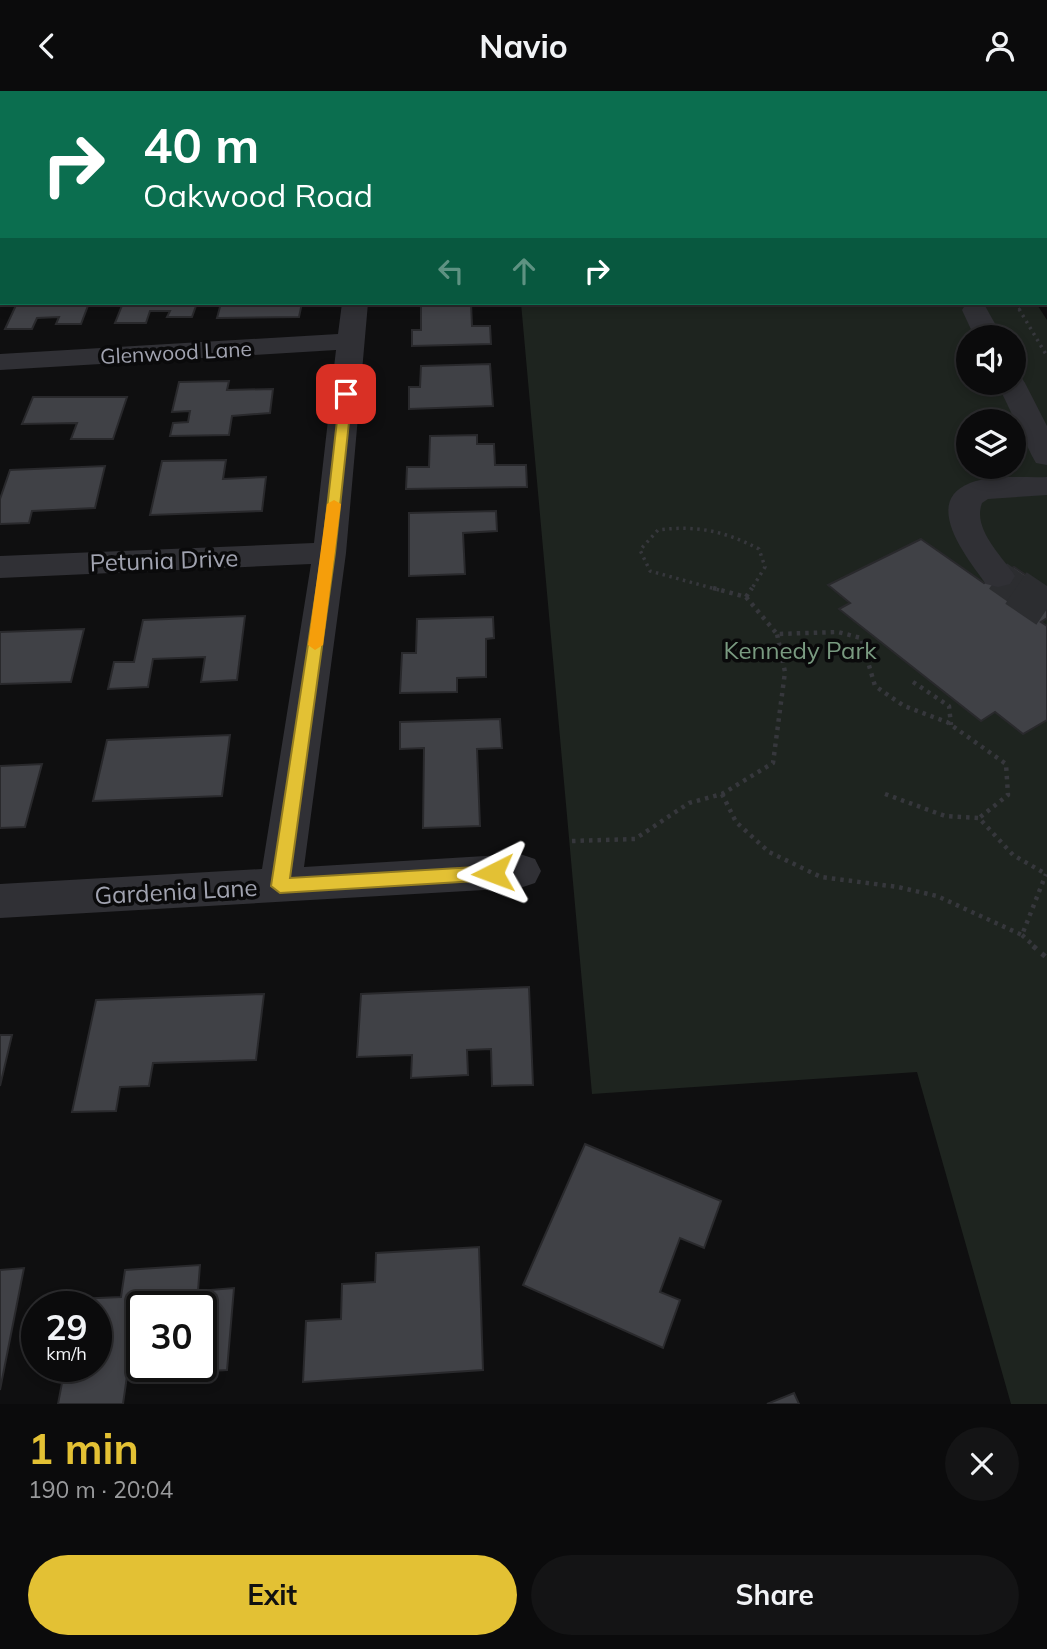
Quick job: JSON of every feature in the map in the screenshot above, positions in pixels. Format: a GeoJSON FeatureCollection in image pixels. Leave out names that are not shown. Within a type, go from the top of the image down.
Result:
{"type":"FeatureCollection","features":[{"type":"Feature","properties":{"kind":"street"},"geometry":{"type":"LineString","coordinates":[[280,886],[328,553],[355,305]]}},
{"type":"Feature","properties":{"kind":"street"},"geometry":{"type":"LineString","coordinates":[[975,310],[982,325]]}},
{"type":"Feature","properties":{"kind":"street","name":"Glenwood Lane"},"geometry":{"type":"LineString","coordinates":[[0,362],[352,341]]}},
{"type":"Feature","properties":{"kind":"street"},"geometry":{"type":"LineString","coordinates":[[1017,395],[1047,456]]}},
{"type":"Feature","properties":{"kind":"street"},"geometry":{"type":"LineString","coordinates":[[999,576],[975,545],[963,515],[964,503],[970,494],[980,490],[1047,486]]}},
{"type":"Feature","properties":{"kind":"street","name":"Petunia Drive"},"geometry":{"type":"LineString","coordinates":[[0,567],[328,553]]}},
{"type":"Feature","properties":{"kind":"street","name":"Gardenia Lane"},"geometry":{"type":"LineString","coordinates":[[0,901],[520,871]]}},
{"type":"Feature","properties":{"kind":"path"},"geometry":{"type":"LineString","coordinates":[[1017,305],[1047,356]]}},
{"type":"Feature","properties":{"kind":"path"},"geometry":{"type":"LineString","coordinates":[[572,841],[635,839],[689,803],[722,794],[773,763],[785,672],[777,634],[746,597],[650,571],[640,550],[657,530],[693,525],[731,533],[759,549],[765,567],[746,597]]}},
{"type":"Feature","properties":{"kind":"path"},"geometry":{"type":"LineString","coordinates":[[777,634],[838,632],[861,638],[875,686],[904,706],[951,726],[1006,764],[1008,795],[979,818],[945,816],[885,794]]}},
{"type":"Feature","properties":{"kind":"path"},"geometry":{"type":"LineString","coordinates":[[913,682],[950,706],[951,726]]}},
{"type":"Feature","properties":{"kind":"path"},"geometry":{"type":"LineString","coordinates":[[722,794],[736,822],[769,852],[821,877],[898,887],[937,896],[1022,935],[1047,958]]}},
{"type":"Feature","properties":{"kind":"path"},"geometry":{"type":"LineString","coordinates":[[979,818],[1013,855],[1046,874],[1022,935]]}},
{"type":"Feature","properties":{"kind":"green space","name":"Kennedy Park"},"geometry":{"type":"Polygon","coordinates":[[[521,305],[1037,305],[1047,320],[1047,1404],[1011,1404],[917,1072],[592,1094],[521,305]]]}},
{"type":"Feature","properties":{"kind":"building"},"geometry":{"type":"Polygon","coordinates":[[[16,305],[88,305],[81,324],[56,324],[59,317],[37,318],[32,329],[5,329],[16,305]]]}},
{"type":"Feature","properties":{"kind":"building"},"geometry":{"type":"Polygon","coordinates":[[[122,305],[196,305],[192,317],[167,317],[170,311],[150,311],[146,323],[115,323],[122,305]]]}},
{"type":"Feature","properties":{"kind":"building"},"geometry":{"type":"Polygon","coordinates":[[[220,305],[302,305],[299,317],[217,318],[220,305]]]}},
{"type":"Feature","properties":{"kind":"building"},"geometry":{"type":"Polygon","coordinates":[[[421,305],[471,305],[472,326],[490,326],[491,344],[412,346],[412,330],[421,330],[421,305]]]}},
{"type":"Feature","properties":{"kind":"building"},"geometry":{"type":"Polygon","coordinates":[[[490,364],[493,406],[409,409],[409,387],[420,387],[421,366],[490,364]]]}},
{"type":"Feature","properties":{"kind":"building"},"geometry":{"type":"Polygon","coordinates":[[[229,381],[227,390],[273,389],[270,413],[232,416],[229,435],[170,436],[173,423],[188,422],[190,411],[172,412],[179,382],[229,381]]]}},
{"type":"Feature","properties":{"kind":"building"},"geometry":{"type":"Polygon","coordinates":[[[33,397],[127,397],[113,439],[71,439],[77,423],[22,424],[33,397]]]}},
{"type":"Feature","properties":{"kind":"building"},"geometry":{"type":"Polygon","coordinates":[[[477,435],[477,444],[494,444],[495,465],[526,465],[527,487],[406,489],[407,467],[429,467],[430,436],[477,435]]]}},
{"type":"Feature","properties":{"kind":"building"},"geometry":{"type":"Polygon","coordinates":[[[226,460],[223,479],[266,477],[262,511],[150,515],[162,461],[226,460]]]}},
{"type":"Feature","properties":{"kind":"building"},"geometry":{"type":"Polygon","coordinates":[[[105,466],[95,508],[32,511],[29,523],[0,524],[0,499],[10,470],[105,466]]]}},
{"type":"Feature","properties":{"kind":"building"},"geometry":{"type":"Polygon","coordinates":[[[496,511],[497,531],[463,533],[465,574],[409,576],[409,513],[496,511]]]}},
{"type":"Feature","properties":{"kind":"building"},"geometry":{"type":"Polygon","coordinates":[[[921,539],[984,583],[1014,567],[1047,589],[1047,618],[1041,622],[1047,626],[1047,720],[1023,734],[995,712],[981,721],[839,609],[850,603],[828,585],[921,539]]]}},
{"type":"Feature","properties":{"kind":"building"},"geometry":{"type":"Polygon","coordinates":[[[245,616],[237,680],[201,682],[205,657],[153,659],[148,687],[108,689],[114,662],[134,662],[143,620],[245,616]]]}},
{"type":"Feature","properties":{"kind":"building"},"geometry":{"type":"Polygon","coordinates":[[[493,617],[494,638],[486,639],[486,677],[457,678],[457,692],[400,693],[402,653],[416,653],[417,619],[493,617]]]}},
{"type":"Feature","properties":{"kind":"building"},"geometry":{"type":"Polygon","coordinates":[[[84,629],[71,682],[0,684],[0,632],[84,629]]]}},
{"type":"Feature","properties":{"kind":"building"},"geometry":{"type":"Polygon","coordinates":[[[500,719],[502,748],[477,749],[480,826],[423,828],[424,748],[400,749],[400,722],[500,719]]]}},
{"type":"Feature","properties":{"kind":"building"},"geometry":{"type":"Polygon","coordinates":[[[230,735],[222,796],[93,801],[107,740],[230,735]]]}},
{"type":"Feature","properties":{"kind":"building"},"geometry":{"type":"Polygon","coordinates":[[[42,764],[25,827],[0,828],[0,766],[42,764]]]}},
{"type":"Feature","properties":{"kind":"building"},"geometry":{"type":"Polygon","coordinates":[[[529,987],[533,1085],[492,1086],[491,1049],[467,1050],[468,1075],[411,1078],[412,1055],[357,1057],[361,994],[529,987]]]}},
{"type":"Feature","properties":{"kind":"building"},"geometry":{"type":"Polygon","coordinates":[[[264,994],[256,1060],[153,1063],[149,1086],[120,1087],[116,1111],[72,1112],[96,1000],[264,994]]]}},
{"type":"Feature","properties":{"kind":"building"},"geometry":{"type":"Polygon","coordinates":[[[0,1035],[12,1035],[0,1086],[0,1035]]]}},
{"type":"Feature","properties":{"kind":"building"},"geometry":{"type":"Polygon","coordinates":[[[585,1144],[721,1201],[704,1248],[680,1238],[660,1292],[680,1300],[663,1348],[523,1285],[585,1144]]]}},
{"type":"Feature","properties":{"kind":"building"},"geometry":{"type":"Polygon","coordinates":[[[479,1247],[483,1370],[303,1382],[306,1321],[341,1319],[342,1284],[375,1282],[376,1253],[479,1247]]]}},
{"type":"Feature","properties":{"kind":"building"},"geometry":{"type":"Polygon","coordinates":[[[200,1265],[198,1291],[126,1291],[126,1382],[123,1404],[58,1404],[62,1382],[112,1382],[112,1297],[121,1297],[125,1270],[200,1265]]]}},
{"type":"Feature","properties":{"kind":"building"},"geometry":{"type":"Polygon","coordinates":[[[24,1268],[0,1390],[0,1270],[24,1268]]]}},
{"type":"Feature","properties":{"kind":"building"},"geometry":{"type":"Polygon","coordinates":[[[234,1288],[227,1370],[217,1371],[217,1291],[198,1291],[234,1288]]]}},
{"type":"Feature","properties":{"kind":"building"},"geometry":{"type":"Polygon","coordinates":[[[794,1393],[799,1404],[767,1404],[794,1393]]]}},
{"type":"Feature","properties":{"kind":"tunnel"},"geometry":{"type":"LineString","coordinates":[[998,576],[1018,590]]}},
{"type":"Feature","properties":{"kind":"tunnel"},"geometry":{"type":"LineString","coordinates":[[1016,588],[1047,609]]}},
{"type":"Feature","properties":{"kind":"slow traffic"},"geometry":{"type":"LineString","coordinates":[[315,645],[334,504]]}},
{"type":"Feature","properties":{"kind":"route"},"geometry":{"type":"LineString","coordinates":[[346,394],[328,553],[280,886],[493,873]]}}]}
